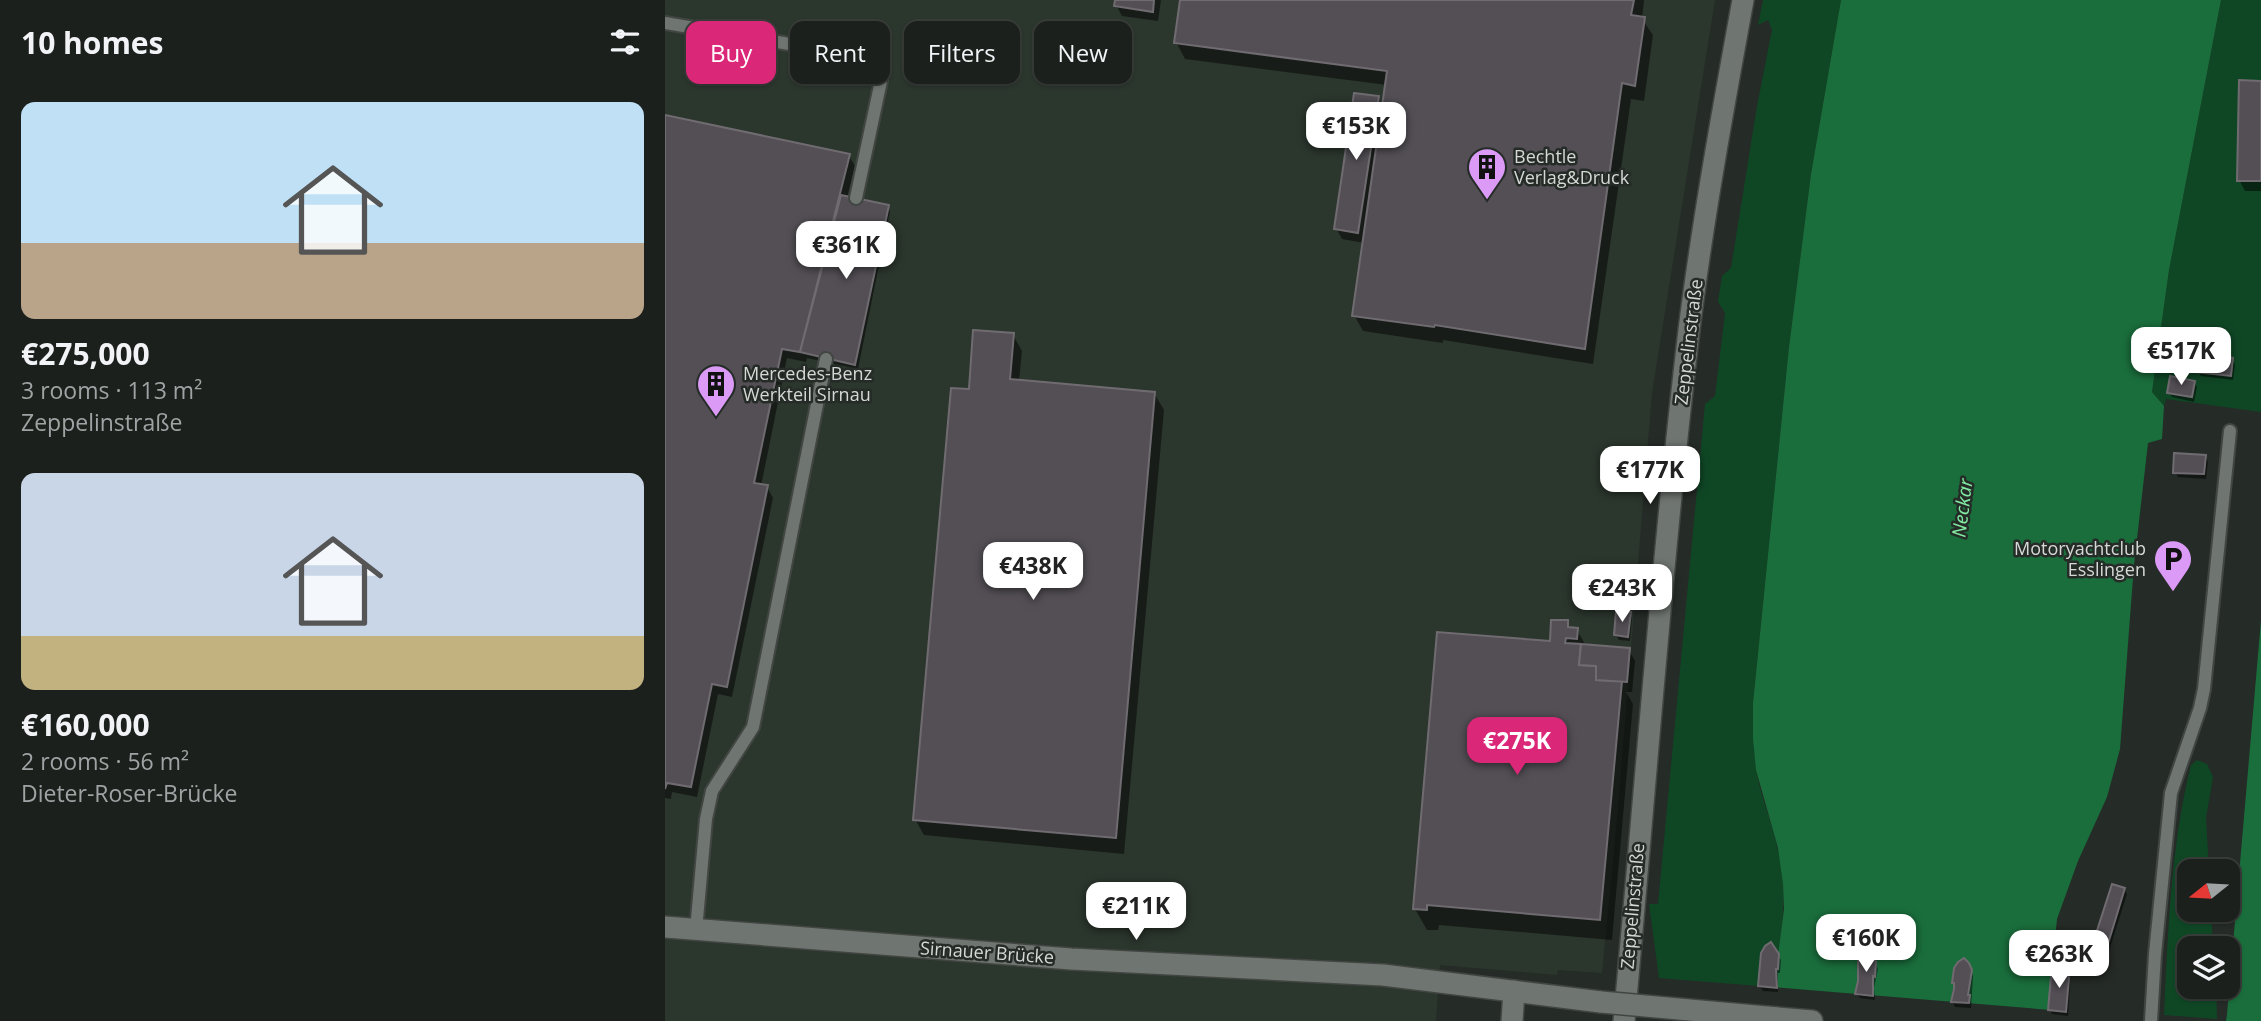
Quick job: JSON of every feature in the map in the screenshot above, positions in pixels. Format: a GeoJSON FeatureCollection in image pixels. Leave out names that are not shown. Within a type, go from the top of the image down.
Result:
{"type":"FeatureCollection","features":[{"type":"Feature","properties":{"kind":"main road","name":"Zeppelinstraße"},"geometry":{"type":"LineString","coordinates":[[1623,1021],[1638,841],[1690,328],[1717,147],[1743,0]]}},
{"type":"Feature","properties":{"kind":"main road","name":"Sirnauer Brücke"},"geometry":{"type":"LineString","coordinates":[[665,927],[1071,960],[1383,975],[1601,1002],[1812,1021]]}},
{"type":"Feature","properties":{"kind":"main road"},"geometry":{"type":"LineString","coordinates":[[1512,1021],[1514,991]]}},
{"type":"Feature","properties":{"kind":"lane"},"geometry":{"type":"LineString","coordinates":[[665,23],[807,47],[866,59],[876,64],[881,73],[881,81],[856,198]]}},
{"type":"Feature","properties":{"kind":"lane"},"geometry":{"type":"LineString","coordinates":[[696,930],[706,819],[712,791],[753,727],[826,359]]}},
{"type":"Feature","properties":{"kind":"lane"},"geometry":{"type":"LineString","coordinates":[[2151,1020],[2168,814],[2177,773],[2204,689],[2230,431]]}},
{"type":"Feature","properties":{"kind":"shaded area"},"geometry":{"type":"Polygon","coordinates":[[[665,0],[1715,0],[1652,393],[1602,973],[1558,970],[1557,975],[1440,965],[1436,1021],[665,1021],[665,0]]]}},
{"type":"Feature","properties":{"kind":"shaded area"},"geometry":{"type":"Polygon","coordinates":[[[1763,0],[1841,0],[1811,174],[1789,347],[1753,703],[1757,774],[1777,846],[1783,893],[1779,954],[1771,943],[1763,949],[1758,986],[1659,978],[1649,904],[1658,904],[1705,404],[1715,396],[1725,313],[1718,302],[1722,276],[1731,268],[1772,30],[1768,20],[1758,25],[1763,0]]]}},
{"type":"Feature","properties":{"kind":"shaded area"},"geometry":{"type":"Polygon","coordinates":[[[2221,0],[2261,0],[2261,412],[2166,399],[2164,406],[2152,392],[2169,270],[2221,0]]]}},
{"type":"Feature","properties":{"kind":"shaded area"},"geometry":{"type":"Polygon","coordinates":[[[2197,760],[2207,764],[2213,777],[2206,818],[2208,859],[2177,859],[2177,922],[2212,922],[2212,936],[2177,936],[2177,999],[2216,999],[2217,1019],[2164,1015],[2175,857],[2191,765],[2197,760]]]}},
{"type":"Feature","properties":{"kind":"water","name":"Neckar"},"geometry":{"type":"Polygon","coordinates":[[[1841,0],[2221,0],[2169,270],[2152,392],[2164,406],[2162,439],[2148,443],[2134,565],[2120,749],[2107,797],[2078,861],[2057,919],[2047,1021],[1777,993],[1775,979],[1784,909],[1783,884],[1778,848],[1756,770],[1753,703],[1789,347],[1811,174],[1841,0]],[[1868,950],[1859,962],[1855,994],[1873,995],[1875,976],[1868,950]],[[1964,958],[1954,968],[1951,1002],[1969,1003],[1972,970],[1964,958]]]}},
{"type":"Feature","properties":{"kind":"water"},"geometry":{"type":"Polygon","coordinates":[[[2261,620],[2261,1021],[2226,1021],[2228,999],[2240,999],[2240,936],[2234,936],[2235,922],[2240,922],[2240,863],[2261,620]]]}},
{"type":"Feature","properties":{"kind":"pier"},"geometry":{"type":"Polygon","coordinates":[[[1773,987],[2051,1010],[2051,1021],[1770,1021],[1773,987]]]}},
{"type":"Feature","properties":{"kind":"building"},"geometry":{"type":"Polygon","coordinates":[[[1115,0],[1154,0],[1153,12],[1114,6],[1115,0]]]}},
{"type":"Feature","properties":{"kind":"building","name":"Bechtle Verlag&Druck"},"geometry":{"type":"Polygon","coordinates":[[[1180,0],[1634,0],[1631,15],[1645,17],[1635,86],[1622,83],[1585,349],[1435,325],[1352,316],[1387,71],[1174,43],[1180,0]]]}},
{"type":"Feature","properties":{"kind":"building"},"geometry":{"type":"Polygon","coordinates":[[[2239,80],[2261,81],[2261,181],[2237,181],[2239,80]]]}},
{"type":"Feature","properties":{"kind":"building"},"geometry":{"type":"Polygon","coordinates":[[[1354,93],[1379,96],[1358,233],[1334,229],[1354,93]]]}},
{"type":"Feature","properties":{"kind":"building","name":"Mercedes-Benz Werkteil Sirnau"},"geometry":{"type":"Polygon","coordinates":[[[665,115],[850,154],[800,352],[782,349],[754,483],[768,485],[727,687],[712,684],[691,787],[667,783],[665,789],[665,115]]]}},
{"type":"Feature","properties":{"kind":"building"},"geometry":{"type":"Polygon","coordinates":[[[841,195],[889,205],[855,365],[800,352],[841,195]]]}},
{"type":"Feature","properties":{"kind":"building"},"geometry":{"type":"Polygon","coordinates":[[[973,330],[1014,333],[1010,379],[1155,392],[1116,838],[913,820],[951,388],[969,389],[973,330]]]}},
{"type":"Feature","properties":{"kind":"building"},"geometry":{"type":"Polygon","coordinates":[[[2198,354],[2233,358],[2231,376],[2196,372],[2198,354]]]}},
{"type":"Feature","properties":{"kind":"building"},"geometry":{"type":"Polygon","coordinates":[[[2170,376],[2195,381],[2192,397],[2167,393],[2170,376]]]}},
{"type":"Feature","properties":{"kind":"building"},"geometry":{"type":"Polygon","coordinates":[[[2174,453],[2206,455],[2204,474],[2173,473],[2174,453]]]}},
{"type":"Feature","properties":{"kind":"building"},"geometry":{"type":"Polygon","coordinates":[[[1616,611],[1631,612],[1628,637],[1614,635],[1616,611]]]}},
{"type":"Feature","properties":{"kind":"building"},"geometry":{"type":"Polygon","coordinates":[[[1551,620],[1568,620],[1568,627],[1578,628],[1577,639],[1566,638],[1565,643],[1581,644],[1579,665],[1596,666],[1596,680],[1622,681],[1600,920],[1427,905],[1427,910],[1413,909],[1437,632],[1550,641],[1551,620]]]}},
{"type":"Feature","properties":{"kind":"building"},"geometry":{"type":"Polygon","coordinates":[[[1581,644],[1630,648],[1627,682],[1596,680],[1596,666],[1579,665],[1581,644]]]}},
{"type":"Feature","properties":{"kind":"building"},"geometry":{"type":"Polygon","coordinates":[[[2112,884],[2125,888],[2107,947],[2093,943],[2112,884]]]}},
{"type":"Feature","properties":{"kind":"building"},"geometry":{"type":"Polygon","coordinates":[[[1771,942],[1779,954],[1776,969],[1777,988],[1758,986],[1761,953],[1771,942]]]}},
{"type":"Feature","properties":{"kind":"building"},"geometry":{"type":"Polygon","coordinates":[[[1868,950],[1876,962],[1873,996],[1855,994],[1858,961],[1868,950]]]}},
{"type":"Feature","properties":{"kind":"building"},"geometry":{"type":"Polygon","coordinates":[[[1964,958],[1972,970],[1969,1003],[1951,1002],[1954,968],[1964,958]]]}},
{"type":"Feature","properties":{"kind":"building"},"geometry":{"type":"Polygon","coordinates":[[[2060,966],[2069,978],[2066,1012],[2048,1010],[2051,976],[2060,966]]]}},
{"type":"Feature","properties":{"kind":"place","name":"Bechtle Verlag&Druck"},"geometry":{"type":"Point","coordinates":[1487,201]}},
{"type":"Feature","properties":{"kind":"place","name":"Mercedes-Benz Werkteil Sirnau"},"geometry":{"type":"Point","coordinates":[716,418]}},
{"type":"Feature","properties":{"kind":"place","name":"Motoryachtclub Esslingen"},"geometry":{"type":"Point","coordinates":[2173,593]}}]}
